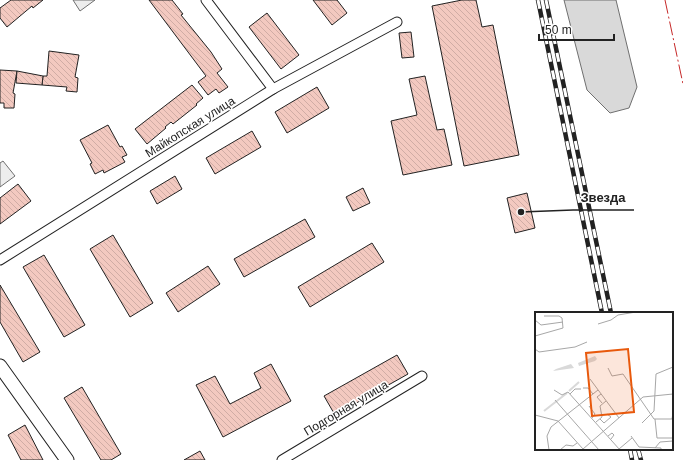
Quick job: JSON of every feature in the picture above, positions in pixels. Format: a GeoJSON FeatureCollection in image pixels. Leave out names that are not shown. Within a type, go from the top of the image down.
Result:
{"type":"FeatureCollection","features":[{"type":"Feature","properties":{"kind":"main road"},"geometry":{"type":"LineString","coordinates":[[0,366],[67,460]]}},
{"type":"Feature","properties":{"kind":"street"},"geometry":{"type":"LineString","coordinates":[[206,0],[273,89]]}},
{"type":"Feature","properties":{"kind":"street","name":"Майкопская улица"},"geometry":{"type":"LineString","coordinates":[[0,260],[273,89],[396,22]]}},
{"type":"Feature","properties":{"kind":"street","name":"Подгорная улица"},"geometry":{"type":"LineString","coordinates":[[282,460],[422,376]]}},
{"type":"Feature","properties":{"kind":"shaded area"},"geometry":{"type":"Polygon","coordinates":[[[73,0],[95,0],[80,11],[73,0]]]}},
{"type":"Feature","properties":{"kind":"shaded area"},"geometry":{"type":"Polygon","coordinates":[[[564,0],[616,0],[637,87],[629,108],[610,113],[587,90],[564,0]]]}},
{"type":"Feature","properties":{"kind":"shaded area"},"geometry":{"type":"Polygon","coordinates":[[[3,161],[15,176],[0,187],[0,163],[3,161]]]}},
{"type":"Feature","properties":{"kind":"building"},"geometry":{"type":"Polygon","coordinates":[[[11,0],[43,0],[33,8],[32,6],[7,27],[0,18],[0,8],[11,0]]]}},
{"type":"Feature","properties":{"kind":"building"},"geometry":{"type":"Polygon","coordinates":[[[149,0],[172,0],[183,14],[181,15],[211,52],[222,69],[217,73],[228,87],[219,93],[216,89],[208,95],[198,82],[206,76],[149,0]]]}},
{"type":"Feature","properties":{"kind":"building"},"geometry":{"type":"Polygon","coordinates":[[[313,0],[337,0],[347,13],[332,25],[313,0]]]}},
{"type":"Feature","properties":{"kind":"building"},"geometry":{"type":"Polygon","coordinates":[[[462,0],[476,0],[482,27],[493,25],[519,155],[464,166],[432,6],[462,0]]]}},
{"type":"Feature","properties":{"kind":"building"},"geometry":{"type":"Polygon","coordinates":[[[267,13],[299,55],[281,69],[249,27],[267,13]]]}},
{"type":"Feature","properties":{"kind":"building"},"geometry":{"type":"Polygon","coordinates":[[[411,32],[414,57],[402,58],[399,33],[411,32]]]}},
{"type":"Feature","properties":{"kind":"building"},"geometry":{"type":"Polygon","coordinates":[[[49,51],[79,55],[75,77],[78,78],[77,92],[66,91],[67,87],[42,85],[43,76],[47,76],[49,51]]]}},
{"type":"Feature","properties":{"kind":"building"},"geometry":{"type":"Polygon","coordinates":[[[0,70],[17,71],[13,93],[15,94],[14,108],[4,108],[4,103],[0,103],[0,70]]]}},
{"type":"Feature","properties":{"kind":"building"},"geometry":{"type":"Polygon","coordinates":[[[17,71],[43,76],[42,85],[16,83],[17,71]]]}},
{"type":"Feature","properties":{"kind":"building"},"geometry":{"type":"Polygon","coordinates":[[[425,76],[437,130],[444,129],[452,165],[403,175],[391,121],[417,115],[409,79],[425,76]]]}},
{"type":"Feature","properties":{"kind":"building"},"geometry":{"type":"Polygon","coordinates":[[[192,85],[203,98],[196,104],[197,105],[173,124],[171,122],[147,144],[135,129],[192,85]]]}},
{"type":"Feature","properties":{"kind":"building"},"geometry":{"type":"Polygon","coordinates":[[[317,87],[329,108],[287,133],[275,112],[317,87]]]}},
{"type":"Feature","properties":{"kind":"building"},"geometry":{"type":"Polygon","coordinates":[[[108,125],[120,147],[122,146],[127,155],[122,157],[125,162],[104,173],[103,170],[95,174],[90,164],[92,163],[80,140],[108,125]]]}},
{"type":"Feature","properties":{"kind":"building"},"geometry":{"type":"Polygon","coordinates":[[[252,131],[261,147],[215,174],[206,158],[252,131]]]}},
{"type":"Feature","properties":{"kind":"building"},"geometry":{"type":"Polygon","coordinates":[[[175,176],[182,189],[157,204],[150,191],[175,176]]]}},
{"type":"Feature","properties":{"kind":"building"},"geometry":{"type":"Polygon","coordinates":[[[18,184],[31,201],[0,224],[0,198],[18,184]]]}},
{"type":"Feature","properties":{"kind":"building"},"geometry":{"type":"Polygon","coordinates":[[[363,188],[370,203],[353,211],[346,197],[363,188]]]}},
{"type":"Feature","properties":{"kind":"building"},"geometry":{"type":"Polygon","coordinates":[[[527,193],[535,228],[515,233],[507,198],[527,193]]]}},
{"type":"Feature","properties":{"kind":"building"},"geometry":{"type":"Polygon","coordinates":[[[305,219],[315,237],[244,277],[234,259],[305,219]]]}},
{"type":"Feature","properties":{"kind":"building"},"geometry":{"type":"Polygon","coordinates":[[[113,235],[153,303],[130,317],[90,249],[113,235]]]}},
{"type":"Feature","properties":{"kind":"building"},"geometry":{"type":"Polygon","coordinates":[[[372,243],[384,262],[310,307],[298,287],[372,243]]]}},
{"type":"Feature","properties":{"kind":"building"},"geometry":{"type":"Polygon","coordinates":[[[44,255],[85,325],[64,337],[23,267],[44,255]]]}},
{"type":"Feature","properties":{"kind":"building"},"geometry":{"type":"Polygon","coordinates":[[[208,266],[220,284],[178,312],[166,293],[208,266]]]}},
{"type":"Feature","properties":{"kind":"building"},"geometry":{"type":"Polygon","coordinates":[[[0,285],[40,352],[23,362],[0,322],[0,285]]]}},
{"type":"Feature","properties":{"kind":"building"},"geometry":{"type":"Polygon","coordinates":[[[397,355],[408,374],[335,415],[324,396],[397,355]]]}},
{"type":"Feature","properties":{"kind":"building"},"geometry":{"type":"Polygon","coordinates":[[[271,364],[291,401],[223,437],[196,385],[215,376],[230,404],[261,388],[254,373],[271,364]]]}},
{"type":"Feature","properties":{"kind":"building"},"geometry":{"type":"Polygon","coordinates":[[[82,387],[121,454],[111,460],[101,460],[64,398],[82,387]]]}},
{"type":"Feature","properties":{"kind":"building"},"geometry":{"type":"Polygon","coordinates":[[[25,425],[43,460],[21,460],[8,435],[25,425]]]}},
{"type":"Feature","properties":{"kind":"building"},"geometry":{"type":"Polygon","coordinates":[[[200,451],[205,460],[184,460],[200,451]]]}},
{"type":"Feature","properties":{"kind":"railway"},"geometry":{"type":"LineString","coordinates":[[538,0],[602,312]]}},
{"type":"Feature","properties":{"kind":"railway"},"geometry":{"type":"LineString","coordinates":[[546,0],[611,312]]}},
{"type":"Feature","properties":{"kind":"railway"},"geometry":{"type":"LineString","coordinates":[[630,450],[632,460]]}},
{"type":"Feature","properties":{"kind":"railway"},"geometry":{"type":"LineString","coordinates":[[638,450],[641,460]]}},
{"type":"Feature","properties":{"kind":"power"},"geometry":{"type":"LineString","coordinates":[[665,0],[683,84]]}},
{"type":"Feature","properties":{"kind":"place","name":"Звезда"},"geometry":{"type":"Point","coordinates":[521,212]}}]}
